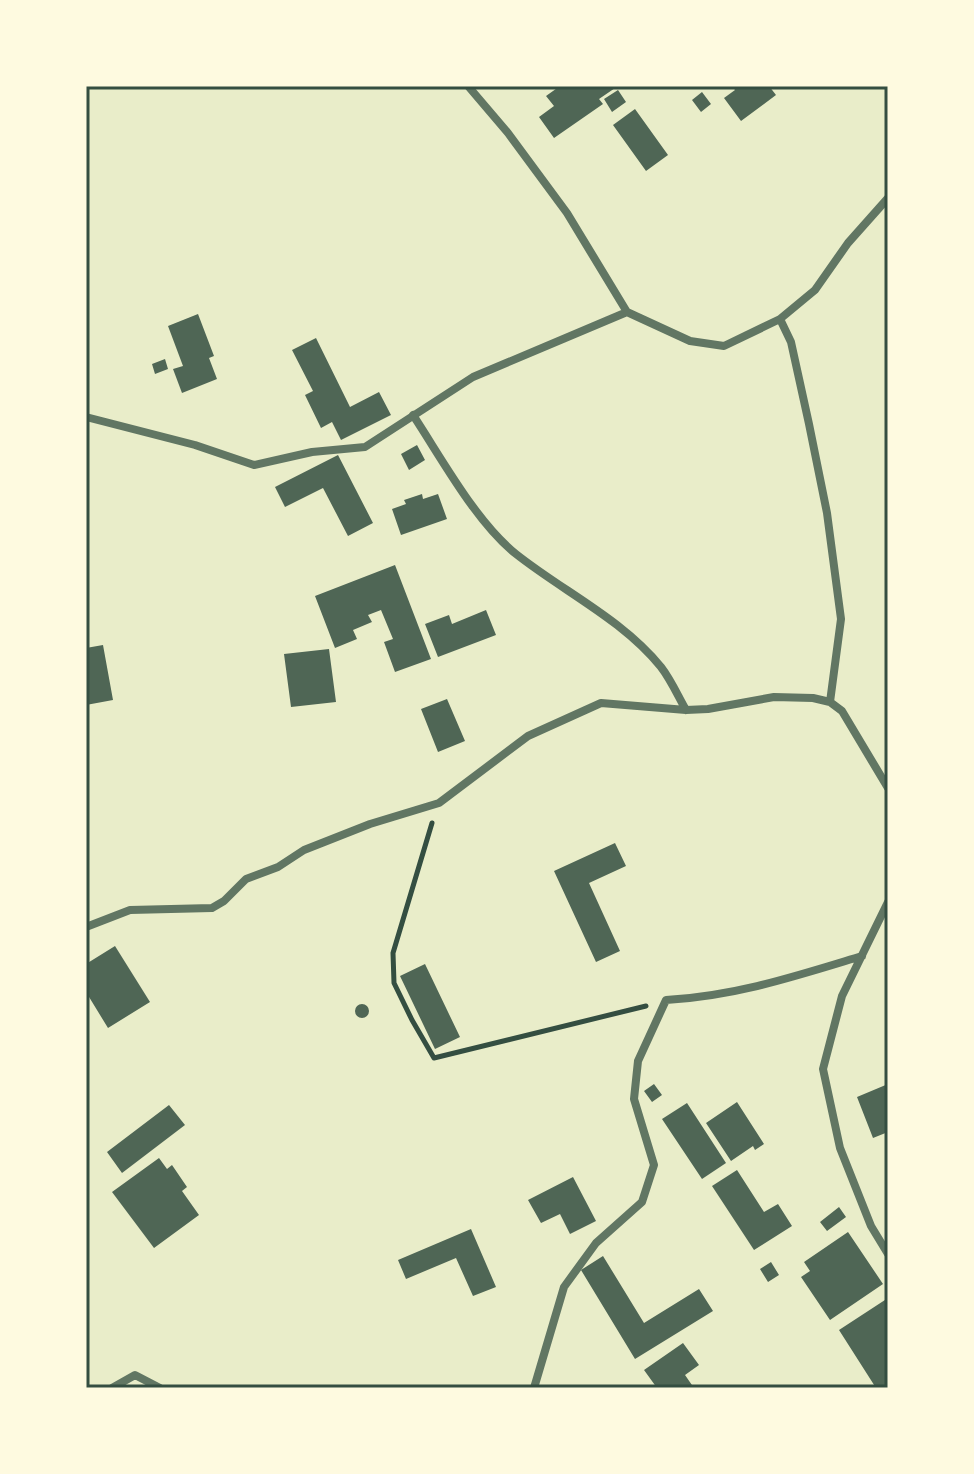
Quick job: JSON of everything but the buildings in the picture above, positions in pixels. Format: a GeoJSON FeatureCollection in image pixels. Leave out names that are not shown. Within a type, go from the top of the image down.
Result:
{"type":"FeatureCollection","features":[{"type":"Feature","properties":{"kind":"street"},"geometry":{"type":"LineString","coordinates":[[468,86],[508,133],[567,213],[627,312],[690,341],[724,346],[780,319],[815,290],[848,243],[888,198]]}},
{"type":"Feature","properties":{"kind":"street"},"geometry":{"type":"LineString","coordinates":[[86,417],[195,445],[254,465],[312,452],[365,447],[473,377],[627,312]]}},
{"type":"Feature","properties":{"kind":"street"},"geometry":{"type":"LineString","coordinates":[[780,319],[791,342],[809,424],[827,513],[841,619],[830,702]]}},
{"type":"Feature","properties":{"kind":"street"},"geometry":{"type":"LineString","coordinates":[[413,415],[474,507],[514,552],[634,639],[663,669],[686,710]]}},
{"type":"Feature","properties":{"kind":"street"},"geometry":{"type":"LineString","coordinates":[[86,927],[130,910],[212,908],[224,901],[246,879],[278,867],[304,850],[370,824],[439,803],[528,736],[601,703],[686,710],[774,697],[813,698],[830,702],[842,711],[888,788]]}},
{"type":"Feature","properties":{"kind":"street"},"geometry":{"type":"LineString","coordinates":[[888,902],[842,996],[823,1069],[840,1148],[871,1226],[888,1254]]}},
{"type":"Feature","properties":{"kind":"street"},"geometry":{"type":"LineString","coordinates":[[534,1388],[564,1287],[596,1243],[642,1202],[654,1165],[634,1099],[638,1061],[666,1000],[704,998],[758,988],[862,956]]}},
{"type":"Feature","properties":{"kind":"street"},"geometry":{"type":"LineString","coordinates":[[112,1388],[135,1375],[160,1388]]}},
{"type":"Feature","properties":{"kind":"path"},"geometry":{"type":"LineString","coordinates":[[439,803],[393,953],[394,983],[434,1058],[620,1014],[666,1000]]}}]}
